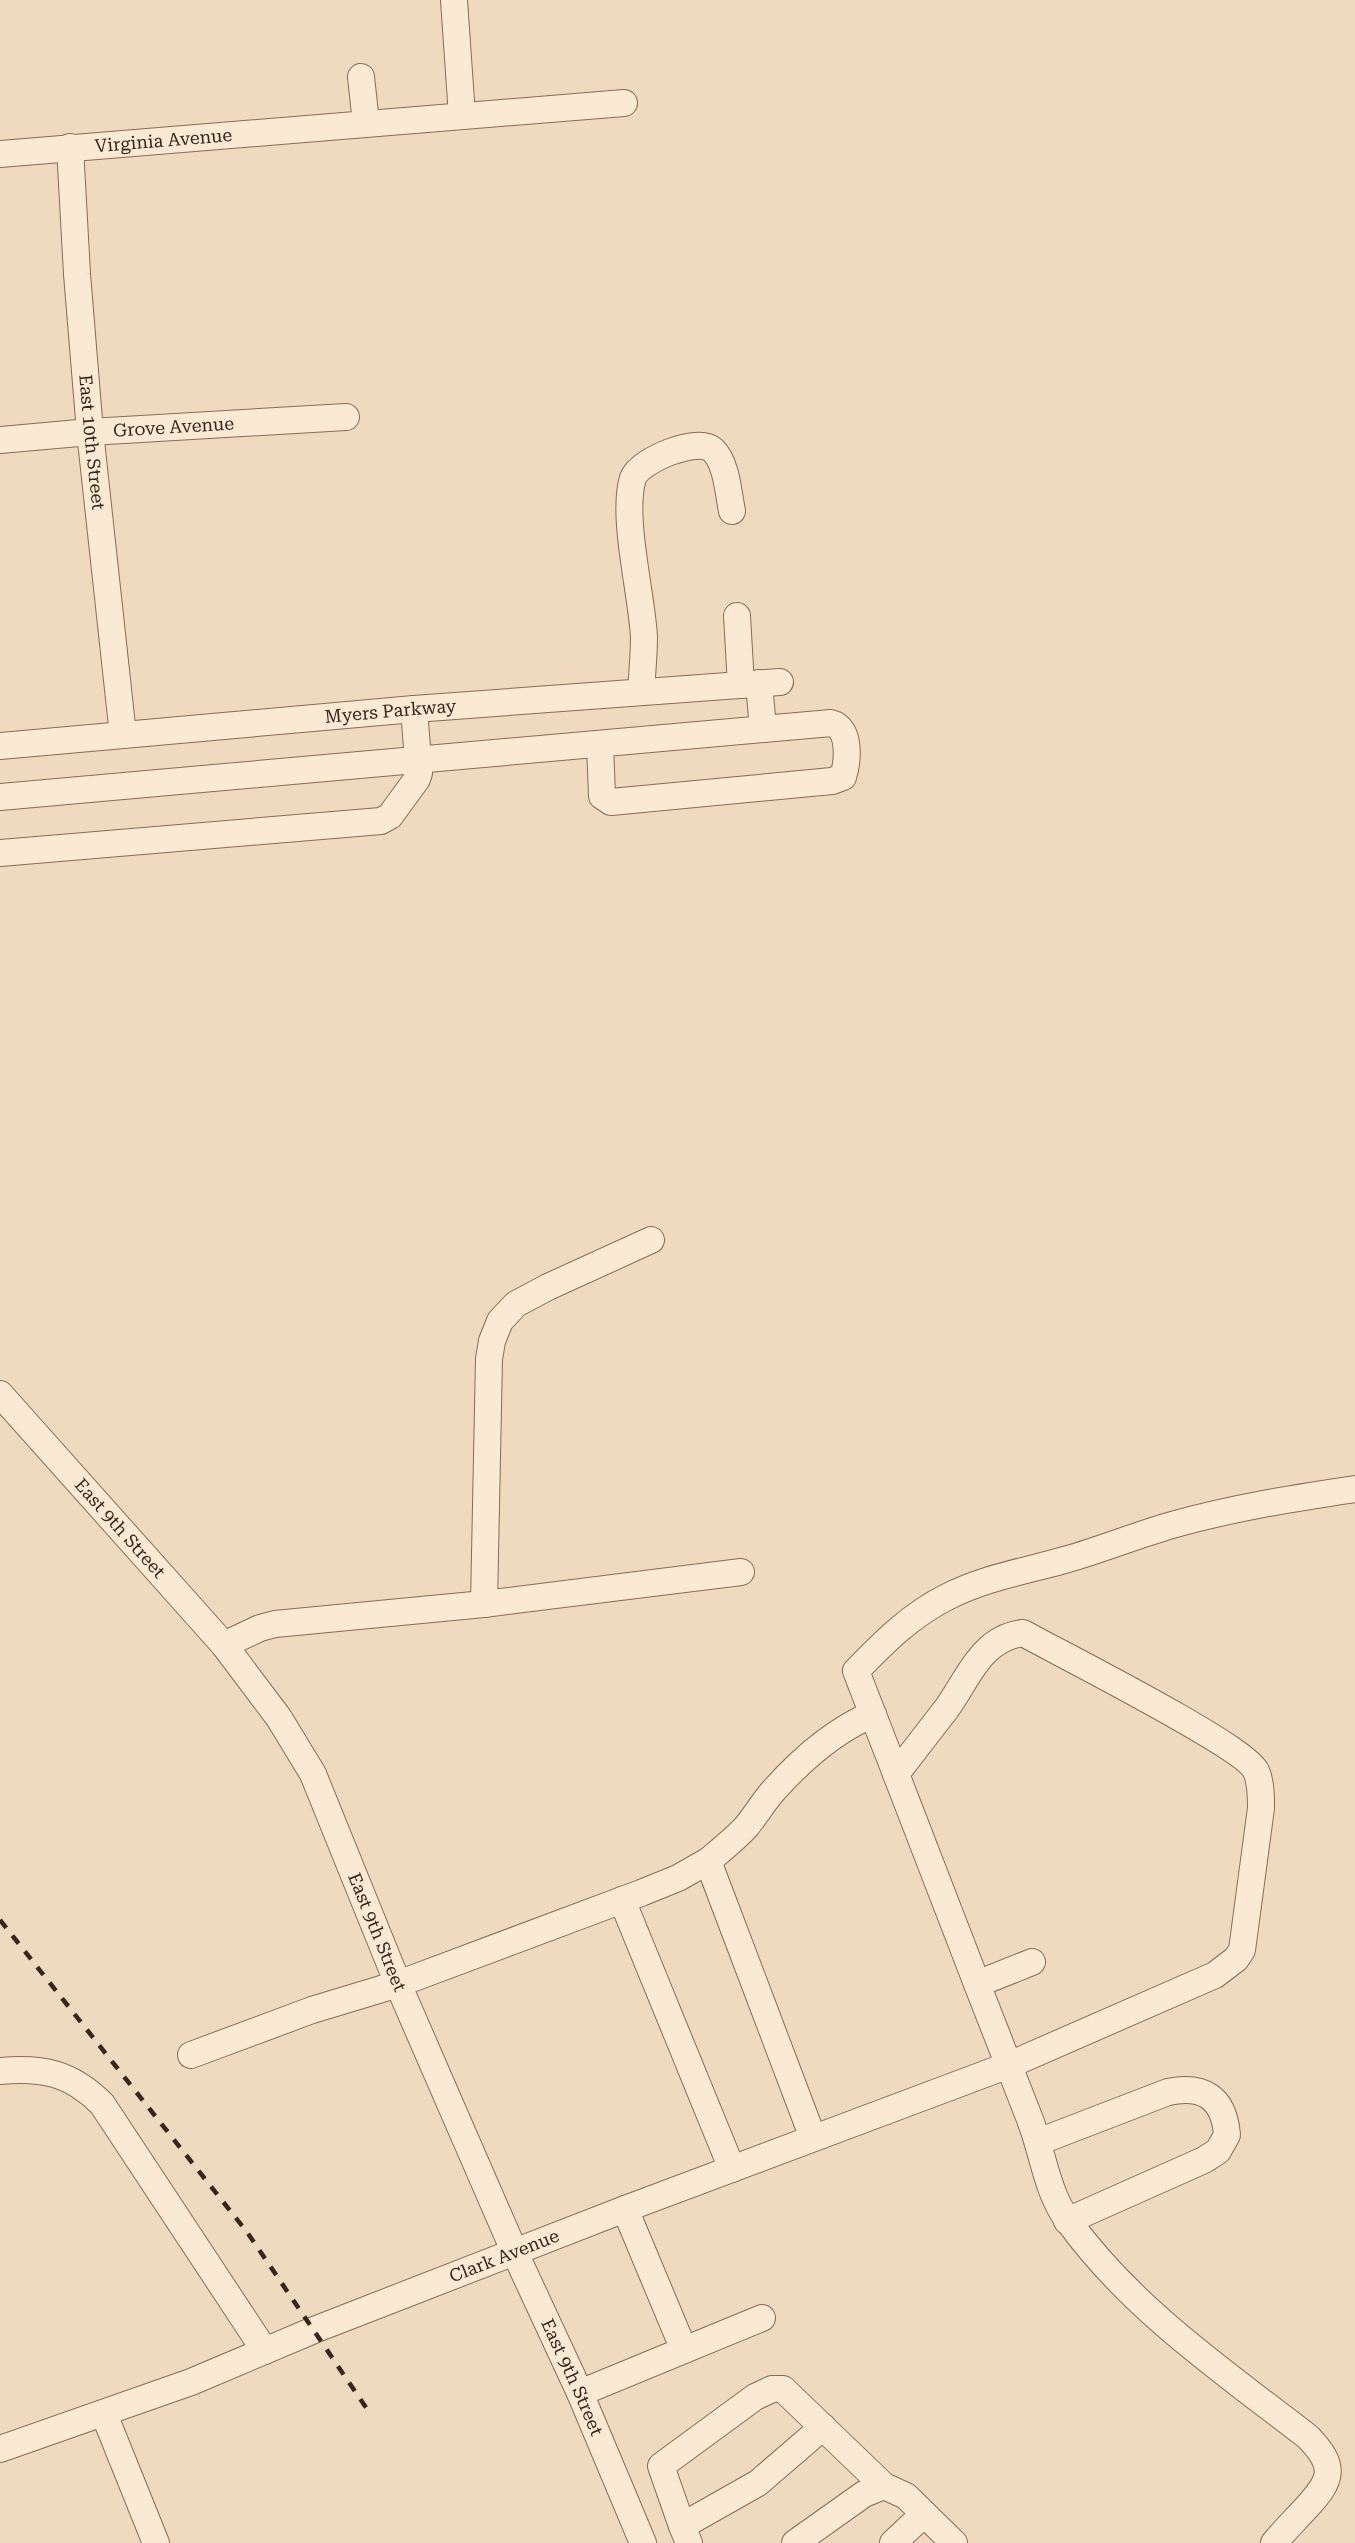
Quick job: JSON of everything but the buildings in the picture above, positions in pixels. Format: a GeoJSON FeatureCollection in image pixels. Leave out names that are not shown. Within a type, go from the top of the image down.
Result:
{"type":"FeatureCollection","features":[{"type":"Feature","properties":{"kind":"street"},"geometry":{"type":"LineString","coordinates":[[454,0],[462,116]]}},
{"type":"Feature","properties":{"kind":"street"},"geometry":{"type":"LineString","coordinates":[[361,77],[366,123]]}},
{"type":"Feature","properties":{"kind":"street","name":"Virginia Avenue"},"geometry":{"type":"LineString","coordinates":[[0,154],[624,103]]}},
{"type":"Feature","properties":{"kind":"street","name":"East 10th Street"},"geometry":{"type":"LineString","coordinates":[[70,147],[77,274],[90,432],[123,735]]}},
{"type":"Feature","properties":{"kind":"street","name":"Grove Avenue"},"geometry":{"type":"LineString","coordinates":[[0,440],[90,432],[346,417]]}},
{"type":"Feature","properties":{"kind":"street"},"geometry":{"type":"LineString","coordinates":[[641,692],[644,638],[631,523],[630,490],[634,475],[645,464],[659,456],[701,445],[711,448],[724,471],[732,511]]}},
{"type":"Feature","properties":{"kind":"street"},"geometry":{"type":"LineString","coordinates":[[737,616],[760,683],[763,729]]}},
{"type":"Feature","properties":{"kind":"street","name":"Myers Parkway"},"geometry":{"type":"LineString","coordinates":[[0,746],[414,709],[760,683]]}},
{"type":"Feature","properties":{"kind":"street"},"geometry":{"type":"LineString","coordinates":[[0,854],[381,821],[390,816],[419,773],[414,709]]}},
{"type":"Feature","properties":{"kind":"street"},"geometry":{"type":"LineString","coordinates":[[0,797],[831,723],[839,725],[844,732],[847,766],[843,777],[832,782],[611,802],[602,796],[600,744]]}},
{"type":"Feature","properties":{"kind":"street"},"geometry":{"type":"LineString","coordinates":[[484,1604],[489,1359],[492,1341],[500,1321],[525,1298],[651,1240]]}},
{"type":"Feature","properties":{"kind":"street","name":"East 9th Street"},"geometry":{"type":"LineString","coordinates":[[0,1394],[224,1645],[279,1718],[313,1774],[398,1984],[515,2253],[580,2393],[643,2543]]}},
{"type":"Feature","properties":{"kind":"street"},"geometry":{"type":"LineString","coordinates":[[1274,2543],[1327,2482],[1328,2471],[1325,2459],[1308,2437],[1167,2325],[1096,2257],[1067,2221],[1054,2197],[1038,2142],[856,1671],[896,1630],[945,1598],[995,1576],[1067,1560],[1172,1525],[1295,1498],[1355,1489]]}},
{"type":"Feature","properties":{"kind":"street"},"geometry":{"type":"LineString","coordinates":[[224,1645],[260,1628],[275,1624],[484,1604],[741,1572]]}},
{"type":"Feature","properties":{"kind":"street","name":"Clark Avenue"},"geometry":{"type":"LineString","coordinates":[[0,2449],[104,2414],[625,2209],[1009,2065],[1215,1975],[1236,1959],[1242,1950],[1261,1808],[1261,1794],[1256,1770],[1221,1742],[1023,1633],[1011,1634],[999,1641],[974,1663],[949,1705],[896,1774]]}},
{"type":"Feature","properties":{"kind":"street"},"geometry":{"type":"LineString","coordinates":[[191,2055],[312,2010],[398,1984],[678,1878],[708,1861],[746,1827],[772,1791],[800,1763],[860,1719],[873,1714]]}},
{"type":"Feature","properties":{"kind":"street"},"geometry":{"type":"LineString","coordinates":[[708,1861],[813,2138]]}},
{"type":"Feature","properties":{"kind":"street"},"geometry":{"type":"LineString","coordinates":[[622,1900],[732,2169]]}},
{"type":"Feature","properties":{"kind":"street"},"geometry":{"type":"LineString","coordinates":[[978,1984],[1032,1962]]}},
{"type":"Feature","properties":{"kind":"street"},"geometry":{"type":"LineString","coordinates":[[0,2071],[54,2072],[78,2083],[102,2104],[265,2351]]}},
{"type":"Feature","properties":{"kind":"street"},"geometry":{"type":"LineString","coordinates":[[1038,2142],[1168,2092],[1186,2088],[1207,2094],[1215,2101],[1223,2114],[1227,2135],[1218,2151],[1204,2160],[1067,2221]]}},
{"type":"Feature","properties":{"kind":"street"},"geometry":{"type":"LineString","coordinates":[[625,2209],[684,2350]]}},
{"type":"Feature","properties":{"kind":"street"},"geometry":{"type":"LineString","coordinates":[[580,2393],[762,2318]]}},
{"type":"Feature","properties":{"kind":"street"},"geometry":{"type":"LineString","coordinates":[[823,2427],[758,2483],[685,2534],[661,2466],[755,2397],[772,2390],[783,2389],[823,2427],[884,2486],[906,2496],[954,2543]]}},
{"type":"Feature","properties":{"kind":"street"},"geometry":{"type":"LineString","coordinates":[[104,2414],[156,2543]]}},
{"type":"Feature","properties":{"kind":"street"},"geometry":{"type":"LineString","coordinates":[[795,2543],[864,2494],[884,2486]]}},
{"type":"Feature","properties":{"kind":"street"},"geometry":{"type":"LineString","coordinates":[[893,2543],[924,2514]]}},
{"type":"Feature","properties":{"kind":"railway"},"geometry":{"type":"LineString","coordinates":[[0,1920],[247,2232],[367,2409]]}}]}
